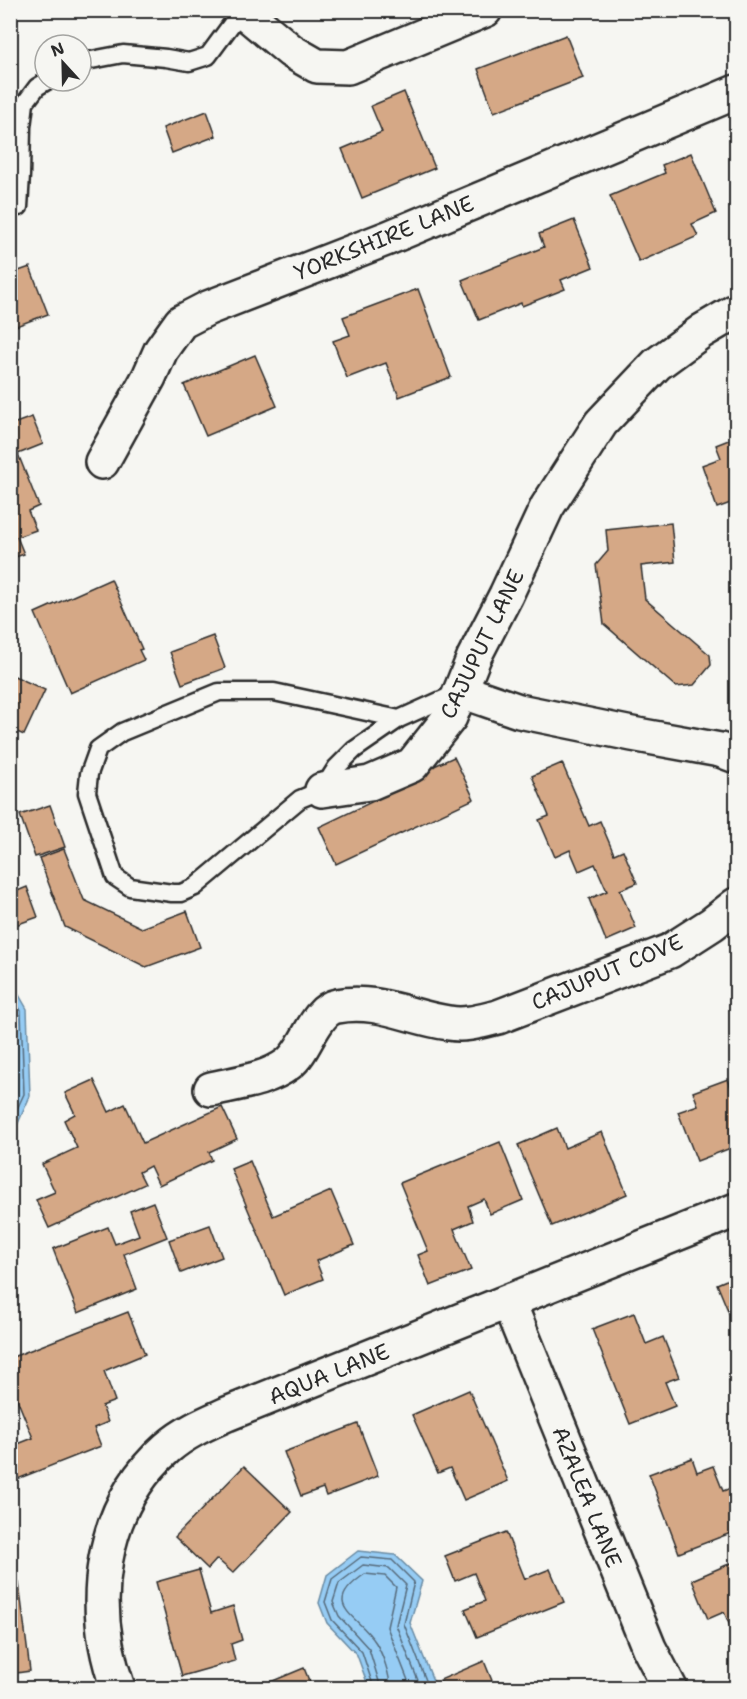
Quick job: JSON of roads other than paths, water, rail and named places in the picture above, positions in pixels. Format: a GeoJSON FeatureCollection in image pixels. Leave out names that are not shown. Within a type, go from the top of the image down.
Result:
{"type":"FeatureCollection","features":[{"type":"Feature","properties":{"kind":"street"},"geometry":{"type":"LineString","coordinates":[[242,10],[291,51],[317,66],[348,67],[485,10]]}},
{"type":"Feature","properties":{"kind":"street","name":"YORKSHIRE LANE"},"geometry":{"type":"LineString","coordinates":[[102,462],[149,377],[160,350],[181,322],[208,308],[388,238],[736,92]]}},
{"type":"Feature","properties":{"kind":"street","name":"CAJUPUT LANE"},"geometry":{"type":"LineString","coordinates":[[322,790],[370,783],[412,765],[450,717],[474,657],[547,507],[601,423],[657,364],[702,331],[736,311]]}},
{"type":"Feature","properties":{"kind":"street"},"geometry":{"type":"LineString","coordinates":[[461,691],[519,711],[720,750],[736,756]]}},
{"type":"Feature","properties":{"kind":"street","name":"CAJUPUT COVE"},"geometry":{"type":"LineString","coordinates":[[211,1089],[273,1074],[291,1062],[305,1045],[313,1027],[324,1013],[334,1006],[369,1005],[395,1009],[450,1024],[470,1024],[498,1017],[670,951],[712,924],[736,905]]}},
{"type":"Feature","properties":{"kind":"street","name":"AQUA LANE"},"geometry":{"type":"LineString","coordinates":[[118,1689],[107,1654],[102,1621],[101,1588],[105,1556],[126,1499],[145,1473],[168,1448],[197,1428],[227,1414],[509,1303],[736,1210]]}},
{"type":"Feature","properties":{"kind":"street","name":"AZALEA LANE"},"geometry":{"type":"LineString","coordinates":[[509,1303],[649,1648],[670,1689]]}},
{"type":"Feature","properties":{"kind":"lane"},"geometry":{"type":"LineString","coordinates":[[93,60],[123,54],[189,62],[208,56],[242,10]]}},
{"type":"Feature","properties":{"kind":"lane"},"geometry":{"type":"LineString","coordinates":[[19,207],[22,127],[25,103],[33,92]]}},
{"type":"Feature","properties":{"kind":"lane"},"geometry":{"type":"LineString","coordinates":[[322,790],[336,768],[354,750],[399,719],[461,691]]}},
{"type":"Feature","properties":{"kind":"lane","name":"CAJUPUT LANE"},"geometry":{"type":"LineString","coordinates":[[322,790],[300,799],[195,887],[181,893],[130,887],[115,878],[87,793],[89,774],[98,749],[122,732],[219,692],[274,692],[399,719]]}},
{"type":"Feature","properties":{"kind":"water"},"geometry":{"type":"Polygon","coordinates":[[[11,981],[27,1009],[30,1096],[11,1139],[11,981]]]}},
{"type":"Feature","properties":{"kind":"water"},"geometry":{"type":"Polygon","coordinates":[[[358,1551],[395,1555],[422,1581],[410,1623],[436,1688],[369,1688],[357,1655],[327,1623],[319,1603],[327,1575],[358,1551]]]}}]}
